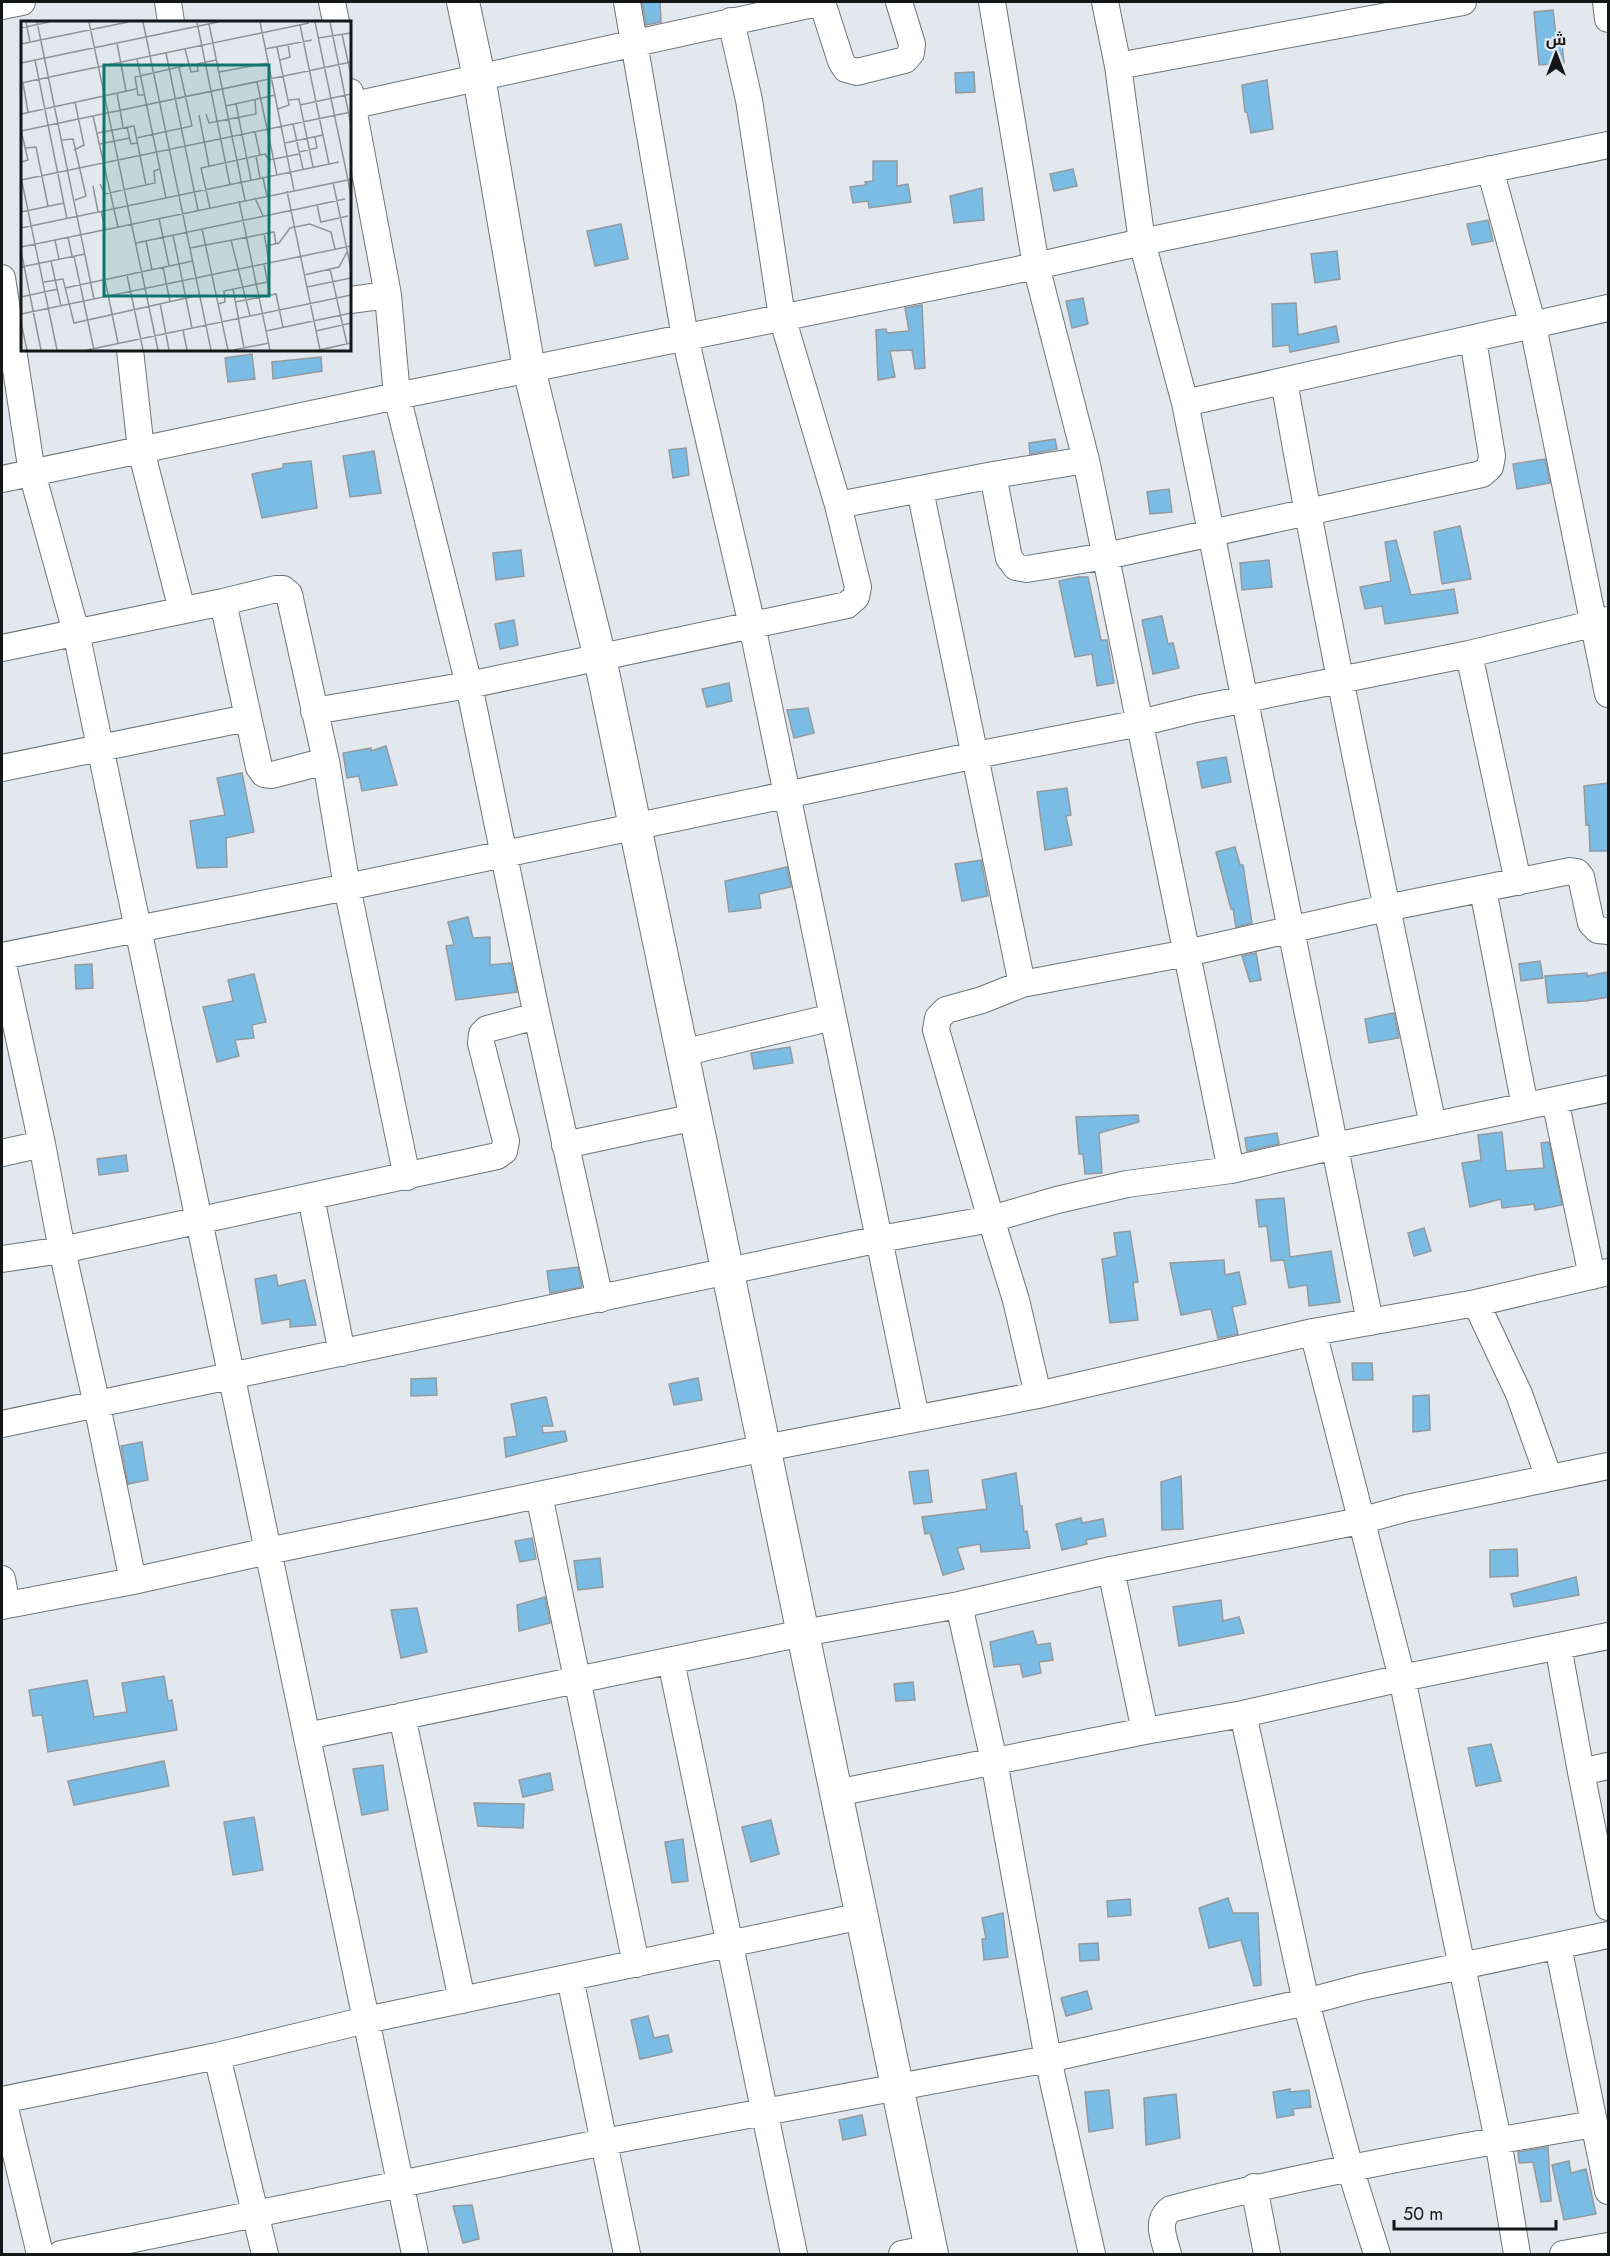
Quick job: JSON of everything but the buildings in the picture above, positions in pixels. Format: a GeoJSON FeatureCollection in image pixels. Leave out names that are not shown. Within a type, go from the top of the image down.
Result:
{"type":"FeatureCollection","features":[{"type":"Feature","properties":{"kind":"street"},"geometry":{"type":"LineString","coordinates":[[2,6],[22,2]]}},
{"type":"Feature","properties":{"kind":"street"},"geometry":{"type":"LineString","coordinates":[[168,2],[171,21]]}},
{"type":"Feature","properties":{"kind":"street"},"geometry":{"type":"LineString","coordinates":[[332,2],[336,21]]}},
{"type":"Feature","properties":{"kind":"street"},"geometry":{"type":"LineString","coordinates":[[463,2],[479,77],[529,369],[600,658],[898,2086],[922,2252]]}},
{"type":"Feature","properties":{"kind":"street"},"geometry":{"type":"LineString","coordinates":[[627,2],[636,42],[685,337],[752,625],[916,1418]]}},
{"type":"Feature","properties":{"kind":"street"},"geometry":{"type":"LineString","coordinates":[[351,101],[479,77],[822,2],[841,61],[846,69],[857,72],[905,60],[911,53],[912,44],[900,2]]}},
{"type":"Feature","properties":{"kind":"street"},"geometry":{"type":"LineString","coordinates":[[992,2],[1036,266],[1086,460],[1232,1170]]}},
{"type":"Feature","properties":{"kind":"street"},"geometry":{"type":"LineString","coordinates":[[1105,2],[1118,66],[1142,242],[1185,403],[1370,1322]]}},
{"type":"Feature","properties":{"kind":"street"},"geometry":{"type":"LineString","coordinates":[[1118,66],[1463,2]]}},
{"type":"Feature","properties":{"kind":"street"},"geometry":{"type":"LineString","coordinates":[[1606,2],[1608,19]]}},
{"type":"Feature","properties":{"kind":"street"},"geometry":{"type":"LineString","coordinates":[[314,711],[469,685],[600,658],[848,605],[856,597],[858,587],[838,505],[782,317],[749,100],[731,21]]}},
{"type":"Feature","properties":{"kind":"street"},"geometry":{"type":"LineString","coordinates":[[351,106],[388,295],[398,396],[469,685],[537,1016],[600,1299]]}},
{"type":"Feature","properties":{"kind":"street"},"geometry":{"type":"LineString","coordinates":[[2,479],[1036,266],[1608,145]]}},
{"type":"Feature","properties":{"kind":"street"},"geometry":{"type":"LineString","coordinates":[[1490,169],[1533,326],[1601,621],[1608,694]]}},
{"type":"Feature","properties":{"kind":"street"},"geometry":{"type":"LineString","coordinates":[[8,292],[32,472],[76,633],[415,2254]]}},
{"type":"Feature","properties":{"kind":"street"},"geometry":{"type":"LineString","coordinates":[[351,300],[388,295]]}},
{"type":"Feature","properties":{"kind":"street"},"geometry":{"type":"LineString","coordinates":[[1185,403],[1608,308]]}},
{"type":"Feature","properties":{"kind":"street"},"geometry":{"type":"LineString","coordinates":[[993,475],[1009,558],[1016,567],[1027,569],[1106,556],[1307,510],[1482,474],[1490,467],[1492,456],[1473,339]]}},
{"type":"Feature","properties":{"kind":"street"},"geometry":{"type":"LineString","coordinates":[[130,351],[141,450],[182,610]]}},
{"type":"Feature","properties":{"kind":"street"},"geometry":{"type":"LineString","coordinates":[[1284,381],[1307,510],[1386,908],[1433,1125]]}},
{"type":"Feature","properties":{"kind":"street"},"geometry":{"type":"LineString","coordinates":[[838,505],[993,475],[1086,460]]}},
{"type":"Feature","properties":{"kind":"street"},"geometry":{"type":"LineString","coordinates":[[920,490],[1022,984]]}},
{"type":"Feature","properties":{"kind":"street"},"geometry":{"type":"LineString","coordinates":[[2,648],[223,603],[276,589],[283,589],[289,594],[326,761],[347,887],[407,1176]]}},
{"type":"Feature","properties":{"kind":"street"},"geometry":{"type":"LineString","coordinates":[[223,603],[258,767],[264,774],[272,775],[326,761]]}},
{"type":"Feature","properties":{"kind":"street"},"geometry":{"type":"LineString","coordinates":[[133,1581],[98,1405],[62,1250],[2,958],[976,754],[1341,681],[1469,654],[1601,621]]}},
{"type":"Feature","properties":{"kind":"street"},"geometry":{"type":"LineString","coordinates":[[1469,654],[1518,882]]}},
{"type":"Feature","properties":{"kind":"street"},"geometry":{"type":"LineString","coordinates":[[2,768],[247,718]]}},
{"type":"Feature","properties":{"kind":"street"},"geometry":{"type":"LineString","coordinates":[[1038,1395],[1017,1300],[936,1030],[938,1018],[946,1010],[982,1000],[1022,984],[1187,953],[1386,908],[1577,872],[1581,877],[1591,923],[1598,930],[1608,931]]}},
{"type":"Feature","properties":{"kind":"street"},"geometry":{"type":"LineString","coordinates":[[1483,890],[1525,1106]]}},
{"type":"Feature","properties":{"kind":"street"},"geometry":{"type":"LineString","coordinates":[[2,1259],[62,1250],[497,1156],[504,1151],[506,1141],[481,1043],[482,1034],[487,1029],[537,1016]]}},
{"type":"Feature","properties":{"kind":"street"},"geometry":{"type":"LineString","coordinates":[[682,1053],[833,1017]]}},
{"type":"Feature","properties":{"kind":"street"},"geometry":{"type":"LineString","coordinates":[[2,1424],[728,1273],[880,1239],[991,1219],[1057,1200],[1127,1184],[1232,1170],[1608,1089]]}},
{"type":"Feature","properties":{"kind":"street"},"geometry":{"type":"LineString","coordinates":[[2,1579],[4,1605],[133,1581],[765,1448],[1038,1395],[1313,1332],[1476,1303],[1600,1274],[1555,1100]]}},
{"type":"Feature","properties":{"kind":"street"},"geometry":{"type":"LineString","coordinates":[[566,1145],[695,1117]]}},
{"type":"Feature","properties":{"kind":"street"},"geometry":{"type":"LineString","coordinates":[[2,1153],[42,1144]]}},
{"type":"Feature","properties":{"kind":"street"},"geometry":{"type":"LineString","coordinates":[[311,1197],[342,1353]]}},
{"type":"Feature","properties":{"kind":"street"},"geometry":{"type":"LineString","coordinates":[[1476,1303],[1519,1394],[1549,1478]]}},
{"type":"Feature","properties":{"kind":"street"},"geometry":{"type":"LineString","coordinates":[[1313,1332],[1402,1678],[1498,2140],[1517,2254]]}},
{"type":"Feature","properties":{"kind":"street"},"geometry":{"type":"LineString","coordinates":[[307,1736],[803,1633],[959,1605],[1111,1570],[1360,1521],[1407,1508],[1608,1466]]}},
{"type":"Feature","properties":{"kind":"street"},"geometry":{"type":"LineString","coordinates":[[539,1495],[636,1964]]}},
{"type":"Feature","properties":{"kind":"street"},"geometry":{"type":"LineString","coordinates":[[1111,1570],[1145,1731]]}},
{"type":"Feature","properties":{"kind":"street"},"geometry":{"type":"LineString","coordinates":[[959,1605],[994,1761],[1048,2059],[1092,2254]]}},
{"type":"Feature","properties":{"kind":"street"},"geometry":{"type":"LineString","coordinates":[[836,1793],[1145,1731],[1243,1714],[1402,1678],[1608,1636]]}},
{"type":"Feature","properties":{"kind":"street"},"geometry":{"type":"LineString","coordinates":[[1558,1646],[1608,1907]]}},
{"type":"Feature","properties":{"kind":"street"},"geometry":{"type":"LineString","coordinates":[[671,1661],[794,2254]]}},
{"type":"Feature","properties":{"kind":"street"},"geometry":{"type":"LineString","coordinates":[[1243,1714],[1306,2002],[1350,2168],[1377,2254]]}},
{"type":"Feature","properties":{"kind":"street"},"geometry":{"type":"LineString","coordinates":[[402,1716],[462,2000]]}},
{"type":"Feature","properties":{"kind":"street"},"geometry":{"type":"LineString","coordinates":[[1581,1772],[1608,1766]]}},
{"type":"Feature","properties":{"kind":"street"},"geometry":{"type":"LineString","coordinates":[[40,2254],[2,2100],[217,2056],[366,2020],[862,1916]]}},
{"type":"Feature","properties":{"kind":"street"},"geometry":{"type":"LineString","coordinates":[[61,2254],[604,2142],[1048,2059],[1306,2002],[1362,1987],[1608,1935]]}},
{"type":"Feature","properties":{"kind":"street"},"geometry":{"type":"LineString","coordinates":[[1558,1946],[1608,2191]]}},
{"type":"Feature","properties":{"kind":"street"},"geometry":{"type":"LineString","coordinates":[[570,1978],[627,2254]]}},
{"type":"Feature","properties":{"kind":"street"},"geometry":{"type":"LineString","coordinates":[[217,2056],[265,2254]]}},
{"type":"Feature","properties":{"kind":"street"},"geometry":{"type":"LineString","coordinates":[[1167,2254],[1161,2224],[1163,2215],[1171,2209],[1254,2187],[1594,2124]]}},
{"type":"Feature","properties":{"kind":"street"},"geometry":{"type":"LineString","coordinates":[[1254,2187],[1267,2254]]}},
{"type":"Feature","properties":{"kind":"street"},"geometry":{"type":"LineString","coordinates":[[1563,2254],[1608,2246]]}}]}
